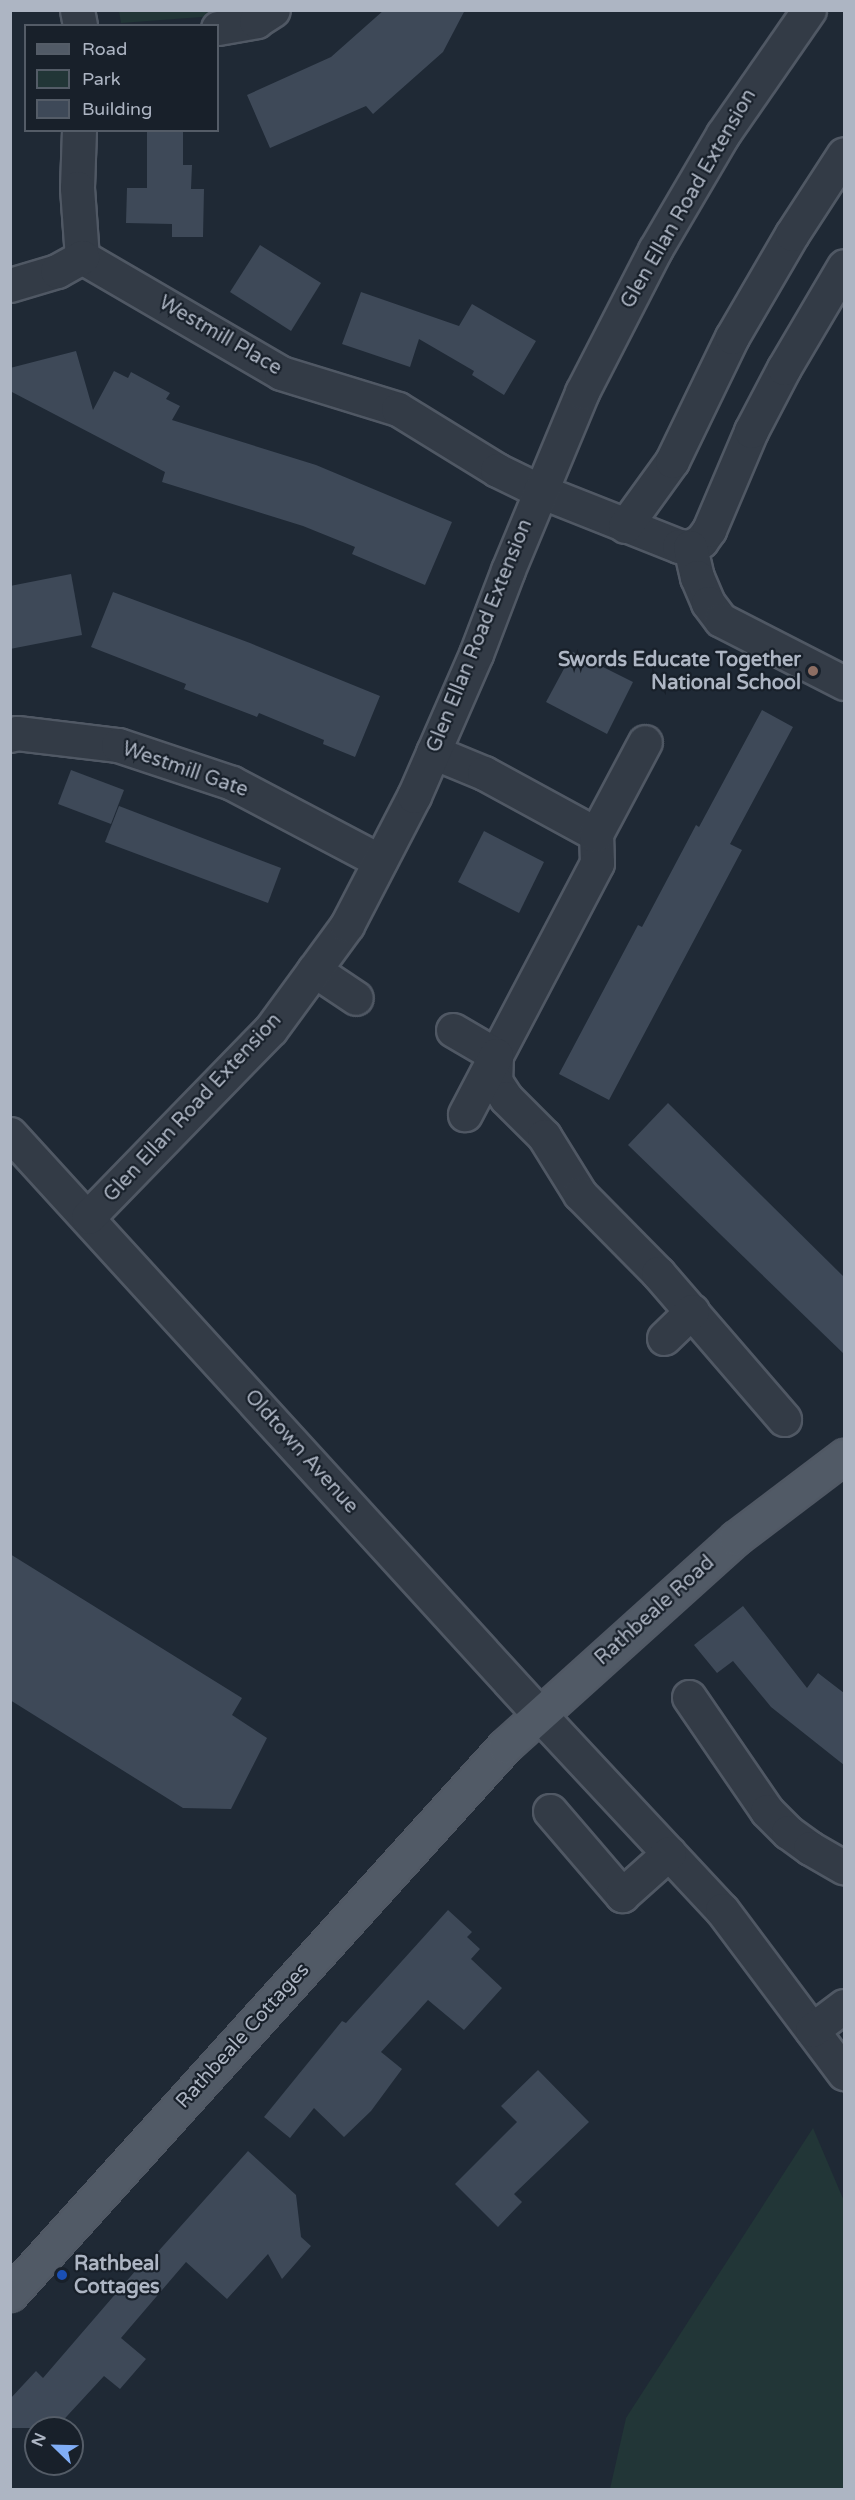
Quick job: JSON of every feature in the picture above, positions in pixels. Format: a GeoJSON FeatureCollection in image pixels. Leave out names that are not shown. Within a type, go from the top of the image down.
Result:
{"type":"FeatureCollection","features":[{"type":"Feature","properties":{"kind":"main road","name":"Rathbeale Road"},"geometry":{"type":"LineString","coordinates":[[476,1778],[539,1714],[736,1538],[844,1456]]}},
{"type":"Feature","properties":{"kind":"main road","name":"Rathbeale Cottages"},"geometry":{"type":"LineString","coordinates":[[10,2294],[476,1778]]}},
{"type":"Feature","properties":{"kind":"street"},"geometry":{"type":"LineString","coordinates":[[219,28],[256,21],[273,10]]}},
{"type":"Feature","properties":{"kind":"street","name":"Glen Ellan Road Extension"},"geometry":{"type":"LineString","coordinates":[[88,1217],[271,1029],[347,925],[414,796],[476,654],[540,491],[582,392],[655,250],[744,102],[809,10]]}},
{"type":"Feature","properties":{"kind":"street"},"geometry":{"type":"LineString","coordinates":[[10,285],[57,271],[82,256],[77,188],[79,132]]}},
{"type":"Feature","properties":{"kind":"street"},"geometry":{"type":"LineString","coordinates":[[625,526],[672,461],[732,337],[792,234],[844,154]]}},
{"type":"Feature","properties":{"kind":"street","name":"Westmill Place"},"geometry":{"type":"LineString","coordinates":[[82,256],[281,373],[398,409],[497,470],[540,491],[679,546],[690,546]]}},
{"type":"Feature","properties":{"kind":"street"},"geometry":{"type":"LineString","coordinates":[[844,266],[784,368],[751,431],[709,530],[700,541],[690,546],[704,594],[721,620],[844,683]]}},
{"type":"Feature","properties":{"kind":"street","name":"Westmill Gate"},"geometry":{"type":"LineString","coordinates":[[10,735],[17,733],[118,746],[232,783],[380,861]]}},
{"type":"Feature","properties":{"kind":"street"},"geometry":{"type":"LineString","coordinates":[[465,1114],[597,863],[596,834],[645,742]]}},
{"type":"Feature","properties":{"kind":"street"},"geometry":{"type":"LineString","coordinates":[[433,752],[484,773],[596,834]]}},
{"type":"Feature","properties":{"kind":"street"},"geometry":{"type":"LineString","coordinates":[[314,970],[356,998]]}},
{"type":"Feature","properties":{"kind":"street"},"geometry":{"type":"LineString","coordinates":[[453,1030],[496,1055]]}},
{"type":"Feature","properties":{"kind":"street"},"geometry":{"type":"LineString","coordinates":[[496,1055],[495,1081],[506,1098],[544,1136],[580,1194],[692,1311],[784,1419]]}},
{"type":"Feature","properties":{"kind":"street","name":"Oldtown Avenue"},"geometry":{"type":"LineString","coordinates":[[10,1134],[63,1189],[539,1714],[722,1910],[844,2073]]}},
{"type":"Feature","properties":{"kind":"street"},"geometry":{"type":"LineString","coordinates":[[664,1338],[692,1311]]}},
{"type":"Feature","properties":{"kind":"street"},"geometry":{"type":"LineString","coordinates":[[689,1697],[767,1811],[788,1832],[844,1868]]}},
{"type":"Feature","properties":{"kind":"street"},"geometry":{"type":"LineString","coordinates":[[550,1811],[622,1895],[669,1853]]}},
{"type":"Feature","properties":{"kind":"street"},"geometry":{"type":"LineString","coordinates":[[812,2030],[844,2006]]}},
{"type":"Feature","properties":{"kind":"green space"},"geometry":{"type":"Polygon","coordinates":[[[119,11],[230,11],[215,16],[121,23],[119,11]]]}},
{"type":"Feature","properties":{"kind":"green space"},"geometry":{"type":"Polygon","coordinates":[[[813,2128],[844,2201],[844,2489],[610,2489],[626,2418],[813,2128]]]}},
{"type":"Feature","properties":{"kind":"building"},"geometry":{"type":"Polygon","coordinates":[[[384,10],[465,10],[443,52],[373,114],[366,106],[270,148],[247,95],[331,57],[384,10]]]}},
{"type":"Feature","properties":{"kind":"building"},"geometry":{"type":"Polygon","coordinates":[[[147,132],[183,132],[183,165],[192,165],[191,189],[204,189],[203,237],[172,237],[172,224],[126,223],[127,188],[147,188],[147,132]]]}},
{"type":"Feature","properties":{"kind":"building"},"geometry":{"type":"Polygon","coordinates":[[[260,245],[321,283],[291,331],[230,292],[260,245]]]}},
{"type":"Feature","properties":{"kind":"building"},"geometry":{"type":"Polygon","coordinates":[[[361,292],[459,326],[472,304],[536,341],[504,395],[472,375],[474,371],[419,339],[410,367],[342,344],[361,292]]]}},
{"type":"Feature","properties":{"kind":"building"},"geometry":{"type":"Polygon","coordinates":[[[76,351],[93,410],[114,371],[128,378],[131,372],[170,393],[166,399],[180,406],[172,420],[316,465],[452,522],[425,585],[352,554],[355,547],[303,526],[162,482],[165,472],[10,391],[10,368],[76,351]]]}},
{"type":"Feature","properties":{"kind":"building"},"geometry":{"type":"Polygon","coordinates":[[[71,574],[82,635],[10,649],[10,586],[71,574]]]}},
{"type":"Feature","properties":{"kind":"building"},"geometry":{"type":"Polygon","coordinates":[[[113,592],[250,643],[380,696],[355,757],[323,744],[324,740],[259,713],[257,717],[184,689],[186,684],[91,647],[113,592]]]}},
{"type":"Feature","properties":{"kind":"building"},"geometry":{"type":"Polygon","coordinates":[[[573,652],[633,682],[607,734],[546,702],[573,652]]]}},
{"type":"Feature","properties":{"kind":"building"},"geometry":{"type":"Polygon","coordinates":[[[762,710],[793,727],[730,844],[742,850],[609,1100],[559,1074],[638,925],[642,927],[696,825],[699,827],[762,710]]]}},
{"type":"Feature","properties":{"kind":"building"},"geometry":{"type":"Polygon","coordinates":[[[71,770],[124,790],[111,824],[58,804],[71,770]]]}},
{"type":"Feature","properties":{"kind":"building"},"geometry":{"type":"Polygon","coordinates":[[[119,806],[281,868],[268,903],[105,842],[119,806]]]}},
{"type":"Feature","properties":{"kind":"building"},"geometry":{"type":"Polygon","coordinates":[[[484,831],[544,862],[519,913],[458,882],[484,831]]]}},
{"type":"Feature","properties":{"kind":"building"},"geometry":{"type":"Polygon","coordinates":[[[668,1103],[844,1277],[844,1354],[628,1145],[668,1103]]]}},
{"type":"Feature","properties":{"kind":"building"},"geometry":{"type":"Polygon","coordinates":[[[10,1554],[242,1698],[232,1715],[267,1738],[231,1809],[183,1808],[10,1700],[10,1554]]]}},
{"type":"Feature","properties":{"kind":"building"},"geometry":{"type":"Polygon","coordinates":[[[743,1606],[807,1688],[818,1673],[844,1693],[844,1765],[771,1707],[733,1661],[717,1673],[694,1645],[743,1606]]]}},
{"type":"Feature","properties":{"kind":"building"},"geometry":{"type":"Polygon","coordinates":[[[448,1910],[472,1932],[467,1937],[480,1949],[471,1959],[502,1988],[464,2030],[428,2000],[381,2052],[402,2069],[371,2111],[344,2137],[314,2108],[290,2138],[264,2117],[342,2021],[346,2023],[448,1910]]]}},
{"type":"Feature","properties":{"kind":"building"},"geometry":{"type":"Polygon","coordinates":[[[538,2070],[589,2122],[514,2194],[522,2202],[498,2227],[455,2184],[517,2122],[501,2106],[538,2070]]]}},
{"type":"Feature","properties":{"kind":"building"},"geometry":{"type":"Polygon","coordinates":[[[248,2151],[296,2195],[301,2237],[311,2246],[282,2279],[268,2254],[227,2299],[186,2262],[121,2338],[146,2359],[120,2389],[104,2376],[67,2416],[24,2416],[24,2428],[10,2428],[10,2399],[36,2371],[43,2378],[143,2262],[146,2265],[248,2151]]]}},
{"type":"Feature","properties":{"kind":"place","name":"Swords Educate Together National School"},"geometry":{"type":"Point","coordinates":[813,671]}},
{"type":"Feature","properties":{"kind":"place","name":"Rathbeal Cottages"},"geometry":{"type":"Point","coordinates":[62,2275]}}]}
